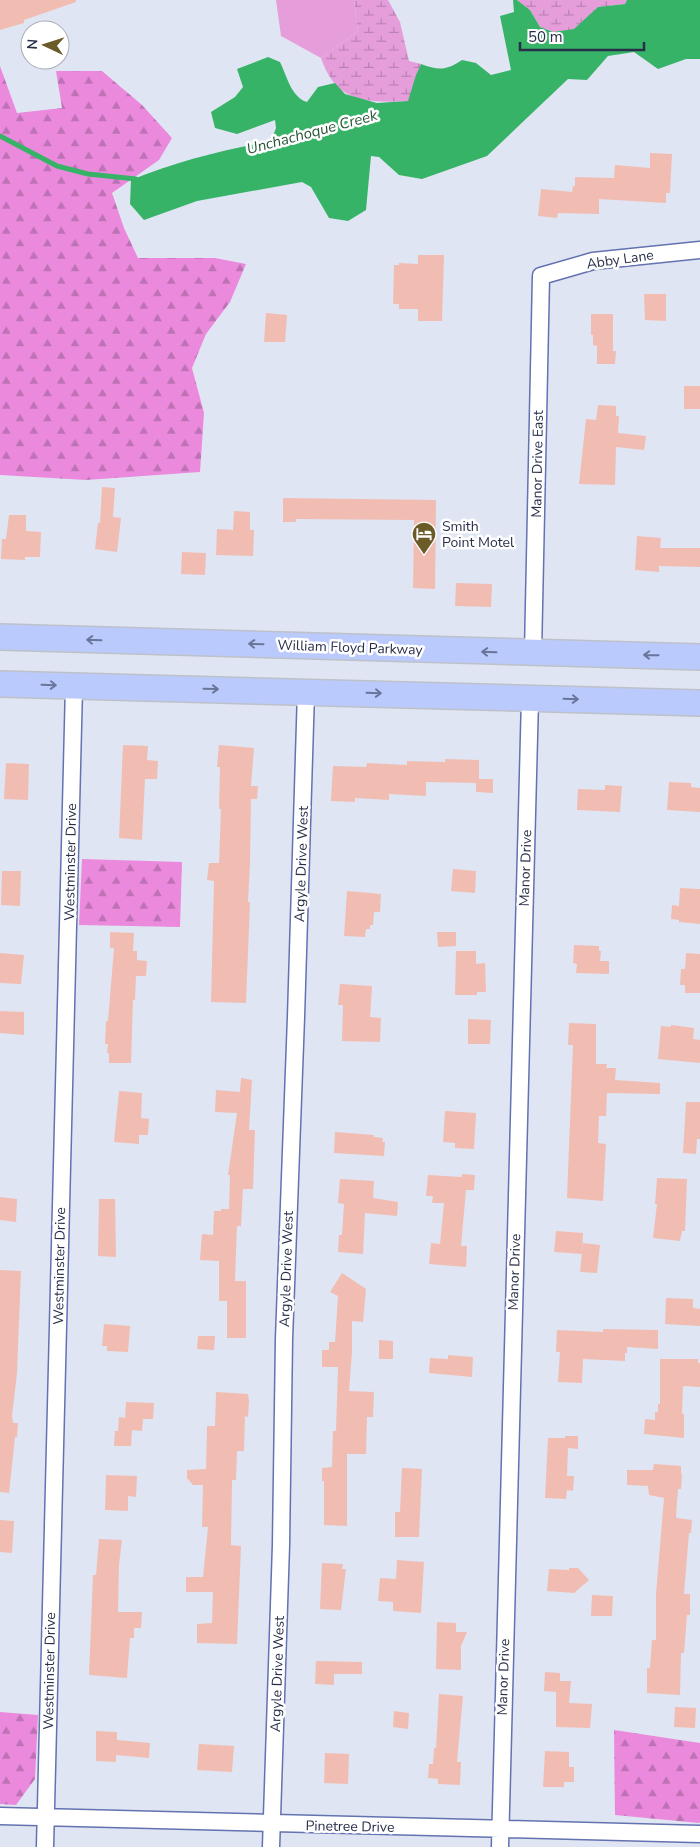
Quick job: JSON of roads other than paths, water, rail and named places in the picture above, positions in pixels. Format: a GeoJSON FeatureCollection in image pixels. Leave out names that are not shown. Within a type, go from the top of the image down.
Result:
{"type":"FeatureCollection","features":[{"type":"Feature","properties":{"kind":"highway","name":"William Floyd Parkway"},"geometry":{"type":"LineString","coordinates":[[0,637],[533,653],[700,656]]}},
{"type":"Feature","properties":{"kind":"highway"},"geometry":{"type":"LineString","coordinates":[[0,684],[700,703]]}},
{"type":"Feature","properties":{"kind":"street","name":"Abby Lane"},"geometry":{"type":"LineString","coordinates":[[541,276],[593,261],[700,250]]}},
{"type":"Feature","properties":{"kind":"street","name":"Manor Drive East"},"geometry":{"type":"LineString","coordinates":[[533,653],[541,276]]}},
{"type":"Feature","properties":{"kind":"street","name":"Westminster Drive"},"geometry":{"type":"LineString","coordinates":[[44,1847],[74,686]]}},
{"type":"Feature","properties":{"kind":"street","name":"Argyle Drive West"},"geometry":{"type":"LineString","coordinates":[[271,1847],[281,1545],[284,1339],[306,691]]}},
{"type":"Feature","properties":{"kind":"street","name":"Manor Drive"},"geometry":{"type":"LineString","coordinates":[[500,1847],[530,698]]}},
{"type":"Feature","properties":{"kind":"street","name":"Pinetree Drive"},"geometry":{"type":"LineString","coordinates":[[0,1816],[700,1834]]}},
{"type":"Feature","properties":{"kind":"water"},"geometry":{"type":"Polygon","coordinates":[[[513,0],[517,0],[530,10],[540,27],[553,32],[574,29],[598,7],[625,4],[627,0],[700,0],[700,59],[686,59],[658,69],[634,52],[608,56],[587,80],[568,79],[487,156],[422,179],[399,175],[379,157],[371,156],[366,210],[348,221],[329,218],[311,187],[302,182],[197,201],[144,220],[130,204],[131,180],[200,157],[271,141],[276,128],[275,120],[237,134],[215,128],[211,112],[235,97],[243,87],[237,69],[268,57],[280,62],[293,91],[307,102],[318,87],[335,83],[345,94],[377,103],[408,101],[421,64],[433,68],[447,68],[462,60],[476,63],[491,75],[511,70],[500,16],[514,12],[513,0]]]}},
{"type":"Feature","properties":{"kind":"waterway","name":"Unchachoque Creek"},"geometry":{"type":"LineString","coordinates":[[0,136],[57,166],[88,174],[136,179]]}},
{"type":"Feature","properties":{"kind":"place","name":"Smith Point Motel"},"geometry":{"type":"Point","coordinates":[424,555]}}]}
